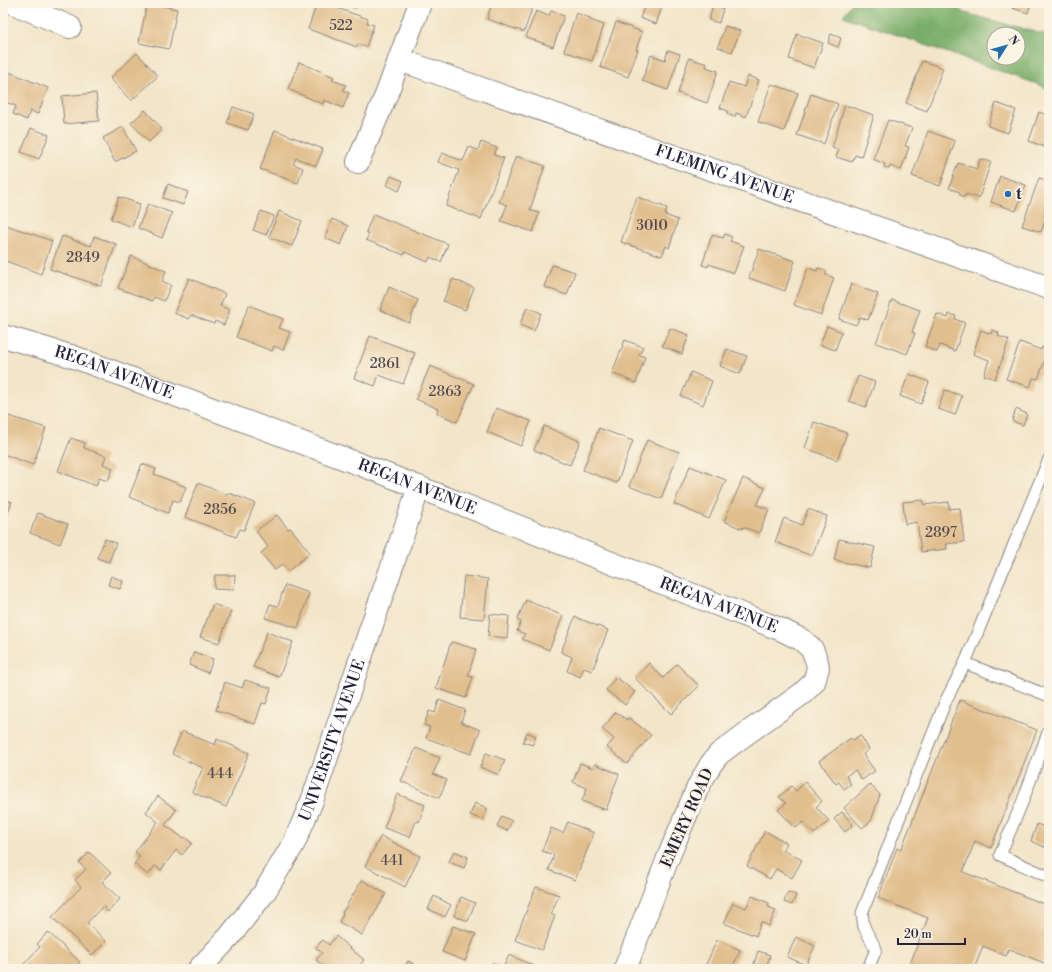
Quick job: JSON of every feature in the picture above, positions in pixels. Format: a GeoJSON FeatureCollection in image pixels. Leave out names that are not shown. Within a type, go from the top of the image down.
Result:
{"type":"FeatureCollection","features":[{"type":"Feature","properties":{"kind":"street"},"geometry":{"type":"LineString","coordinates":[[13,3],[70,27]]}},
{"type":"Feature","properties":{"kind":"street"},"geometry":{"type":"LineString","coordinates":[[358,162],[400,60],[420,3]]}},
{"type":"Feature","properties":{"kind":"street","name":"FLEMING AVENUE"},"geometry":{"type":"LineString","coordinates":[[400,60],[1049,288]]}},
{"type":"Feature","properties":{"kind":"street","name":"REGAN AVENUE"},"geometry":{"type":"LineString","coordinates":[[3,336],[74,357],[419,487],[782,630],[802,640],[812,649],[817,662]]}},
{"type":"Feature","properties":{"kind":"street","name":"UNIVERSITY AVENUE"},"geometry":{"type":"LineString","coordinates":[[199,969],[229,937],[264,893],[294,843],[312,801],[419,487]]}},
{"type":"Feature","properties":{"kind":"street","name":"EMERY ROAD"},"geometry":{"type":"LineString","coordinates":[[625,969],[670,853],[698,787],[711,764],[719,754],[803,693],[814,682],[818,668],[817,662]]}},
{"type":"Feature","properties":{"kind":"lane"},"geometry":{"type":"LineString","coordinates":[[868,969],[876,950],[864,927],[862,913],[946,700],[965,663],[1049,459]]}},
{"type":"Feature","properties":{"kind":"lane"},"geometry":{"type":"LineString","coordinates":[[965,663],[1049,696]]}},
{"type":"Feature","properties":{"kind":"lane"},"geometry":{"type":"LineString","coordinates":[[1049,730],[1022,803],[1000,855],[1049,877]]}},
{"type":"Feature","properties":{"kind":"green space"},"geometry":{"type":"Polygon","coordinates":[[[852,3],[948,3],[965,13],[1013,26],[986,26],[986,66],[1026,66],[1026,29],[1043,34],[1049,32],[1049,90],[1037,84],[843,16],[852,3]]]}},
{"type":"Feature","properties":{"kind":"building"},"geometry":{"type":"Polygon","coordinates":[[[147,3],[177,9],[169,49],[139,43],[147,3]]]}},
{"type":"Feature","properties":{"kind":"building"},"geometry":{"type":"Polygon","coordinates":[[[317,3],[323,3],[368,19],[367,23],[374,25],[366,47],[358,44],[357,47],[308,29],[317,3]]]}},
{"type":"Feature","properties":{"kind":"building"},"geometry":{"type":"Polygon","coordinates":[[[343,3],[358,3],[356,8],[343,3]]]}},
{"type":"Feature","properties":{"kind":"building"},"geometry":{"type":"Polygon","coordinates":[[[492,3],[519,3],[532,9],[524,32],[487,19],[492,3]]]}},
{"type":"Feature","properties":{"kind":"building"},"geometry":{"type":"Polygon","coordinates":[[[646,3],[663,4],[656,24],[640,18],[646,3]]]}},
{"type":"Feature","properties":{"kind":"building"},"geometry":{"type":"Polygon","coordinates":[[[1014,3],[1031,3],[1028,13],[1012,8],[1014,3]]]}},
{"type":"Feature","properties":{"kind":"building"},"geometry":{"type":"Polygon","coordinates":[[[713,5],[723,8],[719,23],[709,20],[713,5]]]}},
{"type":"Feature","properties":{"kind":"building"},"geometry":{"type":"Polygon","coordinates":[[[536,11],[549,16],[551,11],[564,16],[553,47],[526,37],[536,11]]]}},
{"type":"Feature","properties":{"kind":"building"},"geometry":{"type":"Polygon","coordinates":[[[576,13],[604,25],[592,61],[564,51],[576,13]]]}},
{"type":"Feature","properties":{"kind":"building"},"geometry":{"type":"Polygon","coordinates":[[[616,22],[642,32],[636,50],[638,50],[628,77],[600,67],[616,22]]]}},
{"type":"Feature","properties":{"kind":"building"},"geometry":{"type":"Polygon","coordinates":[[[725,26],[740,31],[732,52],[718,47],[725,26]]]}},
{"type":"Feature","properties":{"kind":"building"},"geometry":{"type":"Polygon","coordinates":[[[797,34],[823,43],[814,68],[789,59],[797,34]]]}},
{"type":"Feature","properties":{"kind":"building"},"geometry":{"type":"Polygon","coordinates":[[[831,34],[841,38],[838,47],[828,43],[831,34]]]}},
{"type":"Feature","properties":{"kind":"building"},"geometry":{"type":"Polygon","coordinates":[[[668,50],[680,54],[668,90],[642,81],[651,55],[665,60],[668,50]]]}},
{"type":"Feature","properties":{"kind":"building"},"geometry":{"type":"Polygon","coordinates":[[[137,53],[158,76],[131,101],[110,78],[137,53]]]}},
{"type":"Feature","properties":{"kind":"building"},"geometry":{"type":"Polygon","coordinates":[[[689,58],[707,64],[706,67],[718,71],[707,103],[678,93],[689,58]]]}},
{"type":"Feature","properties":{"kind":"building"},"geometry":{"type":"Polygon","coordinates":[[[922,61],[943,68],[927,111],[906,103],[922,61]]]}},
{"type":"Feature","properties":{"kind":"building"},"geometry":{"type":"Polygon","coordinates":[[[299,62],[334,77],[332,80],[346,85],[343,90],[349,93],[343,108],[324,100],[323,104],[288,89],[299,62]]]}},
{"type":"Feature","properties":{"kind":"building"},"geometry":{"type":"Polygon","coordinates":[[[9,72],[48,88],[38,114],[30,111],[27,120],[13,114],[16,106],[3,101],[3,88],[9,72]]]}},
{"type":"Feature","properties":{"kind":"building"},"geometry":{"type":"Polygon","coordinates":[[[748,76],[759,80],[746,117],[736,113],[735,117],[727,114],[728,111],[720,108],[729,82],[744,87],[748,76]]]}},
{"type":"Feature","properties":{"kind":"building"},"geometry":{"type":"Polygon","coordinates":[[[771,84],[798,93],[784,131],[758,122],[771,84]]]}},
{"type":"Feature","properties":{"kind":"building"},"geometry":{"type":"Polygon","coordinates":[[[96,93],[99,121],[64,124],[62,96],[96,93]]]}},
{"type":"Feature","properties":{"kind":"building"},"geometry":{"type":"Polygon","coordinates":[[[811,94],[838,104],[824,144],[797,135],[811,94]]]}},
{"type":"Feature","properties":{"kind":"building"},"geometry":{"type":"Polygon","coordinates":[[[996,103],[1016,110],[1008,133],[988,126],[996,103]]]}},
{"type":"Feature","properties":{"kind":"building"},"geometry":{"type":"Polygon","coordinates":[[[845,105],[874,115],[861,157],[855,155],[852,162],[836,157],[839,150],[832,148],[845,105]]]}},
{"type":"Feature","properties":{"kind":"building"},"geometry":{"type":"Polygon","coordinates":[[[233,107],[254,114],[248,130],[227,123],[233,107]]]}},
{"type":"Feature","properties":{"kind":"building"},"geometry":{"type":"Polygon","coordinates":[[[145,110],[162,129],[149,142],[131,123],[145,110]]]}},
{"type":"Feature","properties":{"kind":"building"},"geometry":{"type":"Polygon","coordinates":[[[1039,112],[1049,116],[1049,136],[1045,147],[1029,141],[1039,112]]]}},
{"type":"Feature","properties":{"kind":"building"},"geometry":{"type":"Polygon","coordinates":[[[888,120],[912,128],[905,146],[909,147],[901,170],[890,166],[889,169],[884,167],[885,164],[873,159],[888,120]]]}},
{"type":"Feature","properties":{"kind":"building"},"geometry":{"type":"Polygon","coordinates":[[[123,127],[136,151],[115,162],[103,138],[123,127]]]}},
{"type":"Feature","properties":{"kind":"building"},"geometry":{"type":"Polygon","coordinates":[[[31,128],[49,135],[39,159],[21,152],[31,128]]]}},
{"type":"Feature","properties":{"kind":"building"},"geometry":{"type":"Polygon","coordinates":[[[275,130],[323,149],[316,166],[296,158],[293,164],[303,168],[298,183],[260,169],[275,130]]]}},
{"type":"Feature","properties":{"kind":"building"},"geometry":{"type":"Polygon","coordinates":[[[928,131],[955,141],[940,186],[912,176],[928,131]]]}},
{"type":"Feature","properties":{"kind":"building"},"geometry":{"type":"Polygon","coordinates":[[[481,142],[497,148],[494,155],[504,158],[481,219],[446,206],[459,170],[438,162],[442,153],[463,161],[469,147],[478,150],[481,142]]]}},
{"type":"Feature","properties":{"kind":"building"},"geometry":{"type":"Polygon","coordinates":[[[516,156],[545,166],[530,210],[539,213],[533,232],[501,221],[507,205],[499,202],[516,156]]]}},
{"type":"Feature","properties":{"kind":"building"},"geometry":{"type":"Polygon","coordinates":[[[980,159],[991,162],[979,198],[966,194],[965,197],[960,195],[960,192],[949,188],[958,163],[977,169],[980,159]]]}},
{"type":"Feature","properties":{"kind":"building"},"geometry":{"type":"Polygon","coordinates":[[[391,176],[403,181],[399,191],[387,185],[391,176]]]}},
{"type":"Feature","properties":{"kind":"building","name":"t"},"geometry":{"type":"Polygon","coordinates":[[[1000,176],[1026,185],[1016,211],[991,202],[1000,176]]]}},
{"type":"Feature","properties":{"kind":"building"},"geometry":{"type":"Polygon","coordinates":[[[1039,178],[1049,181],[1049,188],[1046,195],[1049,196],[1049,225],[1044,223],[1041,232],[1022,226],[1039,178]]]}},
{"type":"Feature","properties":{"kind":"building"},"geometry":{"type":"Polygon","coordinates":[[[168,184],[188,192],[183,205],[163,198],[168,184]]]}},
{"type":"Feature","properties":{"kind":"building"},"geometry":{"type":"Polygon","coordinates":[[[119,197],[140,204],[132,227],[111,219],[119,197]]]}},
{"type":"Feature","properties":{"kind":"building"},"geometry":{"type":"Polygon","coordinates":[[[637,197],[667,208],[665,215],[678,220],[669,248],[666,246],[662,256],[621,242],[637,197]]]}},
{"type":"Feature","properties":{"kind":"building"},"geometry":{"type":"Polygon","coordinates":[[[148,204],[172,213],[162,238],[138,228],[148,204]]]}},
{"type":"Feature","properties":{"kind":"building"},"geometry":{"type":"Polygon","coordinates":[[[261,211],[274,216],[266,235],[253,230],[261,211]]]}},
{"type":"Feature","properties":{"kind":"building"},"geometry":{"type":"Polygon","coordinates":[[[279,211],[302,221],[292,246],[269,237],[279,211]]]}},
{"type":"Feature","properties":{"kind":"building"},"geometry":{"type":"Polygon","coordinates":[[[373,214],[448,244],[441,262],[430,257],[428,262],[405,252],[404,255],[366,240],[369,234],[366,232],[373,214]]]}},
{"type":"Feature","properties":{"kind":"building"},"geometry":{"type":"Polygon","coordinates":[[[332,219],[348,226],[341,245],[325,238],[332,219]]]}},
{"type":"Feature","properties":{"kind":"building"},"geometry":{"type":"Polygon","coordinates":[[[3,224],[52,241],[41,274],[3,260],[3,224]]]}},
{"type":"Feature","properties":{"kind":"building"},"geometry":{"type":"Polygon","coordinates":[[[725,234],[732,237],[730,241],[744,246],[734,273],[709,264],[708,267],[702,265],[712,235],[723,238],[725,234]]]}},
{"type":"Feature","properties":{"kind":"building"},"geometry":{"type":"Polygon","coordinates":[[[62,236],[91,246],[94,236],[116,244],[101,286],[50,269],[62,236]]]}},
{"type":"Feature","properties":{"kind":"building"},"geometry":{"type":"Polygon","coordinates":[[[759,249],[795,261],[785,291],[749,278],[759,249]]]}},
{"type":"Feature","properties":{"kind":"building"},"geometry":{"type":"Polygon","coordinates":[[[131,256],[166,271],[162,281],[171,285],[164,301],[154,297],[152,301],[118,288],[131,256]]]}},
{"type":"Feature","properties":{"kind":"building"},"geometry":{"type":"Polygon","coordinates":[[[552,265],[575,272],[567,295],[544,287],[552,265]]]}},
{"type":"Feature","properties":{"kind":"building"},"geometry":{"type":"Polygon","coordinates":[[[808,268],[817,271],[818,268],[822,269],[827,271],[825,274],[834,278],[821,315],[794,305],[808,268]]]}},
{"type":"Feature","properties":{"kind":"building"},"geometry":{"type":"Polygon","coordinates":[[[189,278],[225,294],[220,306],[230,310],[224,325],[215,321],[214,324],[191,315],[189,319],[174,313],[189,278]]]}},
{"type":"Feature","properties":{"kind":"building"},"geometry":{"type":"Polygon","coordinates":[[[453,279],[474,288],[465,310],[443,301],[453,279]]]}},
{"type":"Feature","properties":{"kind":"building"},"geometry":{"type":"Polygon","coordinates":[[[851,284],[878,294],[868,320],[860,317],[856,325],[839,319],[851,284]]]}},
{"type":"Feature","properties":{"kind":"building"},"geometry":{"type":"Polygon","coordinates":[[[389,287],[418,300],[409,323],[380,310],[389,287]]]}},
{"type":"Feature","properties":{"kind":"building"},"geometry":{"type":"Polygon","coordinates":[[[892,300],[920,310],[912,332],[915,333],[907,354],[876,343],[892,300]]]}},
{"type":"Feature","properties":{"kind":"building"},"geometry":{"type":"Polygon","coordinates":[[[249,305],[283,319],[279,328],[290,332],[283,350],[274,346],[272,351],[236,337],[249,305]]]}},
{"type":"Feature","properties":{"kind":"building"},"geometry":{"type":"Polygon","coordinates":[[[527,307],[541,313],[534,331],[520,325],[527,307]]]}},
{"type":"Feature","properties":{"kind":"building"},"geometry":{"type":"Polygon","coordinates":[[[937,314],[948,318],[949,314],[956,316],[955,319],[965,323],[955,351],[940,345],[937,352],[925,347],[937,314]]]}},
{"type":"Feature","properties":{"kind":"building"},"geometry":{"type":"Polygon","coordinates":[[[827,326],[842,332],[835,350],[820,345],[827,326]]]}},
{"type":"Feature","properties":{"kind":"building"},"geometry":{"type":"Polygon","coordinates":[[[670,328],[689,335],[682,354],[662,346],[670,328]]]}},
{"type":"Feature","properties":{"kind":"building"},"geometry":{"type":"Polygon","coordinates":[[[981,330],[991,334],[992,330],[995,331],[999,333],[998,336],[1009,340],[995,379],[984,375],[989,360],[973,354],[981,330]]]}},
{"type":"Feature","properties":{"kind":"building"},"geometry":{"type":"Polygon","coordinates":[[[370,336],[415,353],[403,384],[379,375],[375,386],[354,378],[370,336]]]}},
{"type":"Feature","properties":{"kind":"building"},"geometry":{"type":"Polygon","coordinates":[[[625,340],[643,347],[639,355],[645,357],[636,383],[612,373],[625,340]]]}},
{"type":"Feature","properties":{"kind":"building"},"geometry":{"type":"Polygon","coordinates":[[[1020,342],[1041,350],[1042,347],[1049,349],[1038,379],[1033,378],[1030,387],[1006,379],[1020,342]]]}},
{"type":"Feature","properties":{"kind":"building"},"geometry":{"type":"Polygon","coordinates":[[[727,349],[747,356],[740,374],[720,366],[727,349]]]}},
{"type":"Feature","properties":{"kind":"building"},"geometry":{"type":"Polygon","coordinates":[[[430,366],[474,384],[457,422],[437,413],[438,409],[416,399],[430,366]]]}},
{"type":"Feature","properties":{"kind":"building"},"geometry":{"type":"Polygon","coordinates":[[[691,372],[712,381],[703,405],[681,396],[691,372]]]}},
{"type":"Feature","properties":{"kind":"building"},"geometry":{"type":"Polygon","coordinates":[[[909,374],[929,382],[921,404],[900,396],[909,374]]]}},
{"type":"Feature","properties":{"kind":"building"},"geometry":{"type":"Polygon","coordinates":[[[858,376],[875,382],[866,407],[849,401],[858,376]]]}},
{"type":"Feature","properties":{"kind":"building"},"geometry":{"type":"Polygon","coordinates":[[[945,390],[962,396],[955,415],[938,409],[945,390]]]}},
{"type":"Feature","properties":{"kind":"building"},"geometry":{"type":"Polygon","coordinates":[[[496,408],[531,421],[521,446],[487,432],[496,408]]]}},
{"type":"Feature","properties":{"kind":"building"},"geometry":{"type":"Polygon","coordinates":[[[1016,409],[1027,414],[1023,425],[1012,421],[1016,409]]]}},
{"type":"Feature","properties":{"kind":"building"},"geometry":{"type":"Polygon","coordinates":[[[6,415],[46,428],[33,465],[3,454],[3,417],[5,418],[6,415]]]}},
{"type":"Feature","properties":{"kind":"building"},"geometry":{"type":"Polygon","coordinates":[[[814,422],[847,433],[837,460],[805,448],[814,422]]]}},
{"type":"Feature","properties":{"kind":"building"},"geometry":{"type":"Polygon","coordinates":[[[544,426],[580,441],[570,465],[534,450],[544,426]]]}},
{"type":"Feature","properties":{"kind":"building"},"geometry":{"type":"Polygon","coordinates":[[[599,428],[633,441],[617,483],[583,470],[599,428]]]}},
{"type":"Feature","properties":{"kind":"building"},"geometry":{"type":"Polygon","coordinates":[[[71,438],[85,443],[84,448],[106,456],[103,464],[113,468],[108,481],[99,478],[96,486],[58,471],[71,438]]]}},
{"type":"Feature","properties":{"kind":"building"},"geometry":{"type":"Polygon","coordinates":[[[647,440],[679,452],[661,499],[629,486],[647,440]]]}},
{"type":"Feature","properties":{"kind":"building"},"geometry":{"type":"Polygon","coordinates":[[[142,464],[156,469],[154,474],[186,487],[180,502],[173,500],[168,513],[129,497],[142,464]]]}},
{"type":"Feature","properties":{"kind":"building"},"geometry":{"type":"Polygon","coordinates":[[[690,466],[726,480],[709,519],[674,504],[690,466]]]}},
{"type":"Feature","properties":{"kind":"building"},"geometry":{"type":"Polygon","coordinates":[[[743,478],[765,488],[757,505],[769,509],[759,533],[743,527],[742,529],[724,521],[743,478]]]}},
{"type":"Feature","properties":{"kind":"building"},"geometry":{"type":"Polygon","coordinates":[[[198,483],[228,495],[229,493],[255,503],[244,530],[240,529],[236,537],[185,517],[198,483]]]}},
{"type":"Feature","properties":{"kind":"building"},"geometry":{"type":"Polygon","coordinates":[[[3,499],[12,502],[3,525],[3,499]]]}},
{"type":"Feature","properties":{"kind":"building"},"geometry":{"type":"Polygon","coordinates":[[[923,500],[924,505],[949,502],[949,509],[960,508],[964,542],[946,544],[947,549],[921,552],[917,522],[905,524],[903,502],[923,500]]]}},
{"type":"Feature","properties":{"kind":"building"},"geometry":{"type":"Polygon","coordinates":[[[808,509],[827,516],[812,556],[775,542],[784,518],[802,525],[808,509]]]}},
{"type":"Feature","properties":{"kind":"building"},"geometry":{"type":"Polygon","coordinates":[[[38,513],[68,524],[60,544],[30,533],[38,513]]]}},
{"type":"Feature","properties":{"kind":"building"},"geometry":{"type":"Polygon","coordinates":[[[277,515],[288,529],[290,528],[293,531],[310,553],[288,571],[283,564],[275,570],[261,553],[268,547],[256,531],[277,515]]]}},
{"type":"Feature","properties":{"kind":"building"},"geometry":{"type":"Polygon","coordinates":[[[105,539],[116,543],[109,562],[97,558],[105,539]]]}},
{"type":"Feature","properties":{"kind":"building"},"geometry":{"type":"Polygon","coordinates":[[[839,539],[875,547],[870,568],[834,560],[839,539]]]}},
{"type":"Feature","properties":{"kind":"building"},"geometry":{"type":"Polygon","coordinates":[[[215,575],[235,575],[234,590],[214,589],[215,575]]]}},
{"type":"Feature","properties":{"kind":"building"},"geometry":{"type":"Polygon","coordinates":[[[111,576],[123,581],[120,589],[108,585],[111,576]]]}},
{"type":"Feature","properties":{"kind":"building"},"geometry":{"type":"Polygon","coordinates":[[[464,576],[488,579],[484,619],[460,617],[464,576]]]}},
{"type":"Feature","properties":{"kind":"building"},"geometry":{"type":"Polygon","coordinates":[[[285,585],[309,593],[298,628],[265,618],[270,604],[278,606],[285,585]]]}},
{"type":"Feature","properties":{"kind":"building"},"geometry":{"type":"Polygon","coordinates":[[[526,600],[563,616],[549,650],[522,639],[525,634],[517,631],[521,622],[517,620],[526,600]]]}},
{"type":"Feature","properties":{"kind":"building"},"geometry":{"type":"Polygon","coordinates":[[[213,604],[231,611],[219,643],[200,637],[213,604]]]}},
{"type":"Feature","properties":{"kind":"building"},"geometry":{"type":"Polygon","coordinates":[[[490,614],[509,616],[507,638],[488,636],[490,614]]]}},
{"type":"Feature","properties":{"kind":"building"},"geometry":{"type":"Polygon","coordinates":[[[575,617],[608,630],[592,671],[584,668],[580,677],[567,671],[572,657],[561,652],[575,617]]]}},
{"type":"Feature","properties":{"kind":"building"},"geometry":{"type":"Polygon","coordinates":[[[267,632],[293,642],[279,677],[253,667],[267,632]]]}},
{"type":"Feature","properties":{"kind":"building"},"geometry":{"type":"Polygon","coordinates":[[[451,642],[476,649],[468,676],[473,677],[466,698],[436,688],[451,642]]]}},
{"type":"Feature","properties":{"kind":"building"},"geometry":{"type":"Polygon","coordinates":[[[194,652],[213,659],[208,673],[189,665],[194,652]]]}},
{"type":"Feature","properties":{"kind":"building"},"geometry":{"type":"Polygon","coordinates":[[[649,663],[663,678],[677,664],[699,686],[671,714],[635,678],[649,663]]]}},
{"type":"Feature","properties":{"kind":"building"},"geometry":{"type":"Polygon","coordinates":[[[616,677],[635,692],[625,705],[606,690],[616,677]]]}},
{"type":"Feature","properties":{"kind":"building"},"geometry":{"type":"Polygon","coordinates":[[[245,680],[271,688],[266,704],[262,703],[255,724],[216,710],[225,682],[242,688],[245,680]]]}},
{"type":"Feature","properties":{"kind":"building"},"geometry":{"type":"Polygon","coordinates":[[[439,700],[465,710],[461,722],[480,730],[471,754],[426,738],[430,727],[424,725],[429,711],[435,713],[439,700]]]}},
{"type":"Feature","properties":{"kind":"building"},"geometry":{"type":"Polygon","coordinates":[[[960,700],[1037,730],[991,848],[975,841],[963,872],[1049,906],[1049,965],[1009,949],[1006,956],[983,946],[974,969],[908,969],[928,918],[878,898],[897,848],[901,850],[960,700]]]}},
{"type":"Feature","properties":{"kind":"building"},"geometry":{"type":"Polygon","coordinates":[[[616,712],[627,720],[629,718],[651,735],[627,764],[607,747],[614,739],[602,729],[616,712]]]}},
{"type":"Feature","properties":{"kind":"building"},"geometry":{"type":"Polygon","coordinates":[[[182,731],[215,745],[217,739],[249,753],[226,807],[192,792],[203,768],[172,754],[182,731]]]}},
{"type":"Feature","properties":{"kind":"building"},"geometry":{"type":"Polygon","coordinates":[[[527,732],[536,736],[533,745],[523,742],[527,732]]]}},
{"type":"Feature","properties":{"kind":"building"},"geometry":{"type":"Polygon","coordinates":[[[860,735],[869,749],[863,754],[875,771],[862,780],[855,770],[846,776],[851,784],[844,789],[839,782],[836,784],[819,761],[851,738],[853,740],[860,735]]]}},
{"type":"Feature","properties":{"kind":"building"},"geometry":{"type":"Polygon","coordinates":[[[416,748],[440,758],[433,774],[447,780],[439,798],[401,781],[416,748]]]}},
{"type":"Feature","properties":{"kind":"building"},"geometry":{"type":"Polygon","coordinates":[[[486,753],[505,760],[499,775],[480,767],[486,753]]]}},
{"type":"Feature","properties":{"kind":"building"},"geometry":{"type":"Polygon","coordinates":[[[580,763],[593,768],[595,764],[619,774],[606,810],[582,801],[587,788],[573,782],[580,763]]]}},
{"type":"Feature","properties":{"kind":"building"},"geometry":{"type":"Polygon","coordinates":[[[805,782],[822,801],[816,807],[829,821],[814,834],[803,822],[796,828],[778,810],[786,803],[779,797],[791,786],[796,791],[805,782]]]}},
{"type":"Feature","properties":{"kind":"building"},"geometry":{"type":"Polygon","coordinates":[[[870,784],[880,795],[871,821],[862,828],[844,808],[870,784]]]}},
{"type":"Feature","properties":{"kind":"building"},"geometry":{"type":"Polygon","coordinates":[[[397,794],[425,805],[419,822],[416,821],[410,837],[384,828],[397,794]]]}},
{"type":"Feature","properties":{"kind":"building"},"geometry":{"type":"Polygon","coordinates":[[[158,796],[176,810],[165,825],[192,843],[182,855],[176,850],[161,870],[155,866],[148,875],[134,864],[140,856],[135,852],[158,822],[146,812],[158,796]]]}},
{"type":"Feature","properties":{"kind":"building"},"geometry":{"type":"Polygon","coordinates":[[[475,803],[487,808],[483,820],[470,815],[475,803]]]}},
{"type":"Feature","properties":{"kind":"building"},"geometry":{"type":"Polygon","coordinates":[[[842,812],[853,825],[845,832],[834,819],[842,812]]]}},
{"type":"Feature","properties":{"kind":"building"},"geometry":{"type":"Polygon","coordinates":[[[502,816],[512,821],[507,831],[497,826],[502,816]]]}},
{"type":"Feature","properties":{"kind":"building"},"geometry":{"type":"Polygon","coordinates":[[[568,822],[594,833],[575,880],[549,870],[554,855],[542,851],[551,828],[563,833],[568,822]]]}},
{"type":"Feature","properties":{"kind":"building"},"geometry":{"type":"Polygon","coordinates":[[[1037,824],[1049,829],[1049,849],[1031,841],[1037,824]]]}},
{"type":"Feature","properties":{"kind":"building"},"geometry":{"type":"Polygon","coordinates":[[[765,831],[787,843],[783,850],[802,860],[792,878],[776,869],[770,879],[747,866],[765,831]]]}},
{"type":"Feature","properties":{"kind":"building"},"geometry":{"type":"Polygon","coordinates":[[[381,836],[420,856],[405,887],[365,866],[381,836]]]}},
{"type":"Feature","properties":{"kind":"building"},"geometry":{"type":"Polygon","coordinates":[[[454,851],[468,857],[464,868],[449,862],[454,851]]]}},
{"type":"Feature","properties":{"kind":"building"},"geometry":{"type":"Polygon","coordinates":[[[89,852],[111,873],[102,882],[120,899],[108,912],[103,906],[87,923],[106,941],[92,955],[52,917],[81,887],[75,880],[86,869],[79,863],[89,852]]]}},
{"type":"Feature","properties":{"kind":"building"},"geometry":{"type":"Polygon","coordinates":[[[362,880],[386,894],[362,935],[339,922],[343,914],[342,913],[362,880]]]}},
{"type":"Feature","properties":{"kind":"building"},"geometry":{"type":"Polygon","coordinates":[[[536,887],[559,895],[551,914],[555,916],[542,950],[515,940],[536,887]]]}},
{"type":"Feature","properties":{"kind":"building"},"geometry":{"type":"Polygon","coordinates":[[[788,892],[796,895],[792,905],[784,902],[788,892]]]}},
{"type":"Feature","properties":{"kind":"building"},"geometry":{"type":"Polygon","coordinates":[[[434,896],[451,905],[445,917],[428,909],[434,896]]]}},
{"type":"Feature","properties":{"kind":"building"},"geometry":{"type":"Polygon","coordinates":[[[752,896],[769,903],[768,907],[776,910],[769,926],[761,922],[756,936],[724,923],[733,903],[746,908],[752,896]]]}},
{"type":"Feature","properties":{"kind":"building"},"geometry":{"type":"Polygon","coordinates":[[[461,897],[475,903],[468,921],[454,916],[461,897]]]}},
{"type":"Feature","properties":{"kind":"building"},"geometry":{"type":"Polygon","coordinates":[[[453,926],[476,934],[465,961],[442,952],[453,926]]]}},
{"type":"Feature","properties":{"kind":"building"},"geometry":{"type":"Polygon","coordinates":[[[48,932],[80,962],[73,969],[19,969],[40,947],[37,944],[48,932]]]}},
{"type":"Feature","properties":{"kind":"building"},"geometry":{"type":"Polygon","coordinates":[[[336,936],[364,960],[357,969],[327,969],[316,960],[322,953],[316,948],[318,945],[323,940],[329,945],[336,936]]]}},
{"type":"Feature","properties":{"kind":"building"},"geometry":{"type":"Polygon","coordinates":[[[796,937],[815,946],[806,965],[787,957],[796,937]]]}},
{"type":"Feature","properties":{"kind":"building"},"geometry":{"type":"Polygon","coordinates":[[[717,940],[740,950],[732,969],[704,969],[717,940]]]}},
{"type":"Feature","properties":{"kind":"building"},"geometry":{"type":"Polygon","coordinates":[[[758,951],[770,955],[766,968],[754,964],[758,951]]]}},
{"type":"Feature","properties":{"kind":"building"},"geometry":{"type":"Polygon","coordinates":[[[509,955],[539,969],[490,969],[492,963],[503,968],[509,955]]]}},
{"type":"Feature","properties":{"kind":"building"},"geometry":{"type":"Polygon","coordinates":[[[408,961],[421,969],[403,969],[408,961]]]}},
{"type":"Feature","properties":{"kind":"place","name":"t"},"geometry":{"type":"Point","coordinates":[1008,194]}}]}
